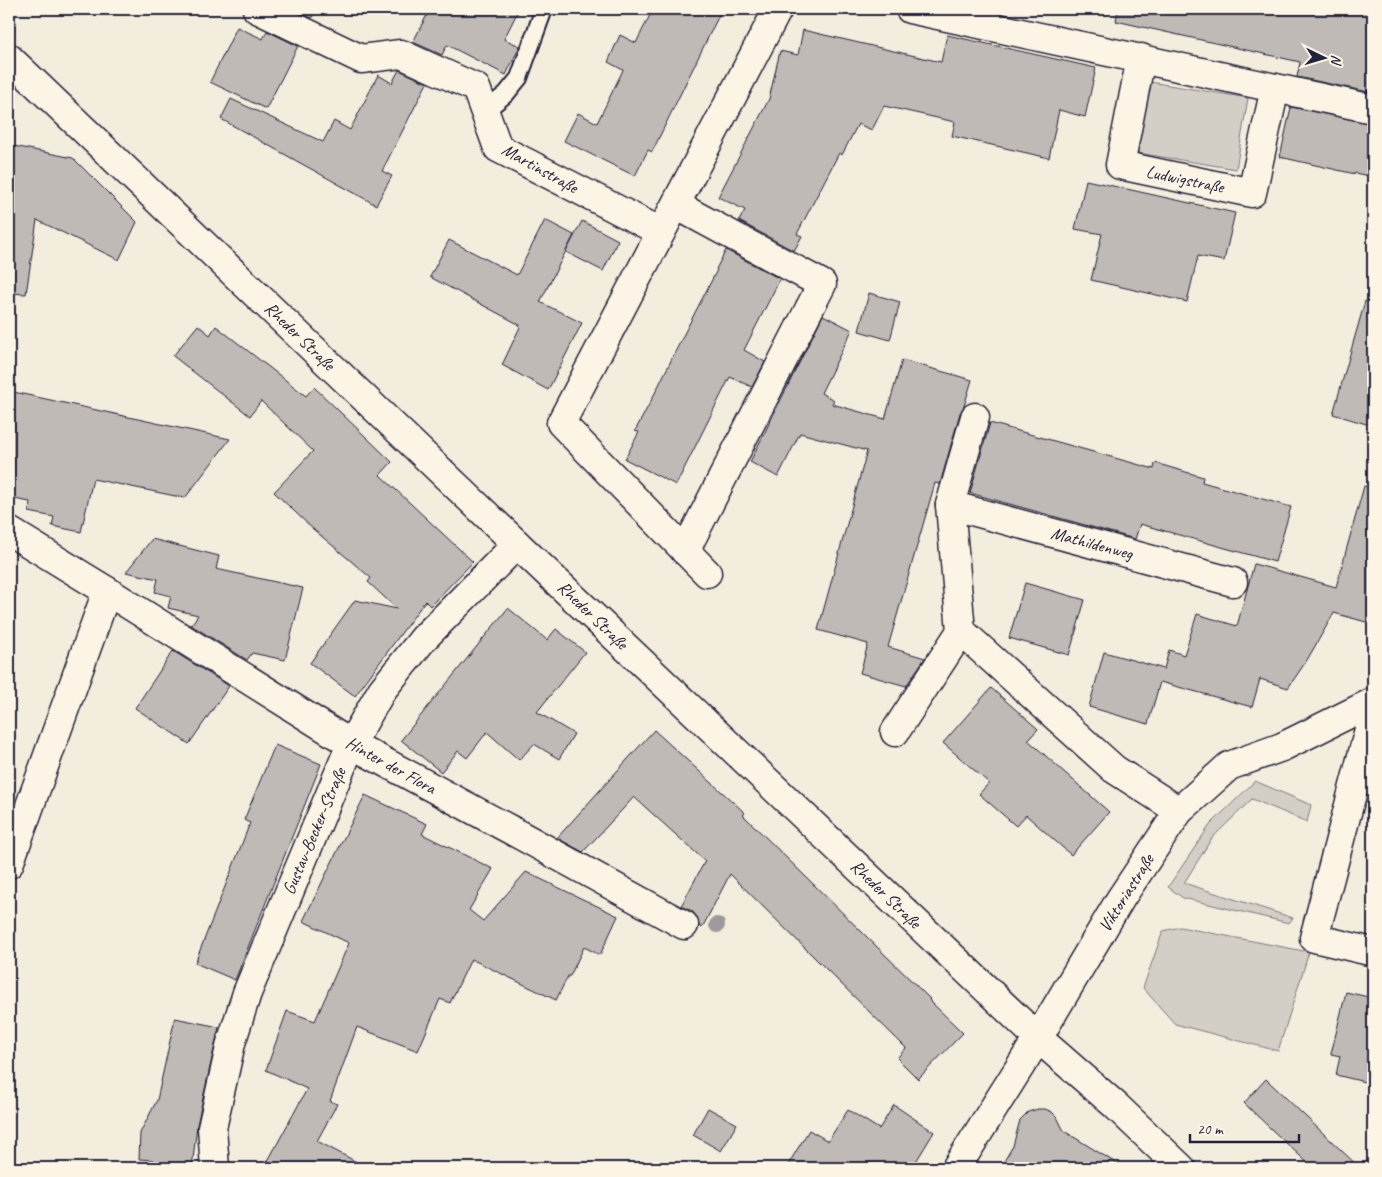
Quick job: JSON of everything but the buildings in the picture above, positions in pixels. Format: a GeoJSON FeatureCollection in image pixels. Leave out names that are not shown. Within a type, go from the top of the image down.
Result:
{"type":"FeatureCollection","features":[{"type":"Feature","properties":{"kind":"street","name":"Martinstraße"},"geometry":{"type":"LineString","coordinates":[[257,9],[361,59],[401,54],[476,88],[498,148],[661,232]]}},
{"type":"Feature","properties":{"kind":"street"},"geometry":{"type":"LineString","coordinates":[[707,573],[561,423],[778,9]]}},
{"type":"Feature","properties":{"kind":"street"},"geometry":{"type":"LineString","coordinates":[[910,9],[1373,109]]}},
{"type":"Feature","properties":{"kind":"street","name":"Rheder Straße"},"geometry":{"type":"LineString","coordinates":[[9,58],[517,544],[1038,1038],[1115,1105],[1181,1168]]}},
{"type":"Feature","properties":{"kind":"street","name":"Ludwigstraße"},"geometry":{"type":"LineString","coordinates":[[1141,58],[1120,165],[1252,193],[1276,88]]}},
{"type":"Feature","properties":{"kind":"street"},"geometry":{"type":"LineString","coordinates":[[676,204],[822,284],[685,551]]}},
{"type":"Feature","properties":{"kind":"street"},"geometry":{"type":"LineString","coordinates":[[895,732],[961,631],[950,505],[975,417]]}},
{"type":"Feature","properties":{"kind":"street","name":"Mathildenweg"},"geometry":{"type":"LineString","coordinates":[[950,505],[1234,582]]}},
{"type":"Feature","properties":{"kind":"street","name":"Hinter der Flora"},"geometry":{"type":"LineString","coordinates":[[9,530],[351,744],[518,833],[684,925]]}},
{"type":"Feature","properties":{"kind":"street","name":"Gustav-Becker-Straße"},"geometry":{"type":"LineString","coordinates":[[215,1168],[212,1128],[231,1043],[247,993],[351,744],[382,690],[424,638],[517,544]]}},
{"type":"Feature","properties":{"kind":"street"},"geometry":{"type":"LineString","coordinates":[[9,864],[107,591]]}},
{"type":"Feature","properties":{"kind":"street"},"geometry":{"type":"LineString","coordinates":[[961,631],[1114,769],[1179,811]]}},
{"type":"Feature","properties":{"kind":"street","name":"Viktoriastraße"},"geometry":{"type":"LineString","coordinates":[[956,1168],[1038,1038],[1121,898],[1179,811],[1230,766],[1282,747],[1373,702]]}},
{"type":"Feature","properties":{"kind":"street"},"geometry":{"type":"LineString","coordinates":[[1373,714],[1314,938],[1373,952]]}},
{"type":"Feature","properties":{"kind":"lane"},"geometry":{"type":"LineString","coordinates":[[485,111],[506,94],[518,78],[544,9]]}},
{"type":"Feature","properties":{"kind":"shaded area"},"geometry":{"type":"Polygon","coordinates":[[[1150,82],[1248,98],[1236,169],[1138,153],[1150,82]]]}},
{"type":"Feature","properties":{"kind":"shaded area"},"geometry":{"type":"Polygon","coordinates":[[[1255,781],[1311,805],[1307,822],[1252,799],[1212,838],[1184,883],[1293,918],[1289,923],[1183,898],[1168,887],[1210,825],[1255,781]]]}},
{"type":"Feature","properties":{"kind":"shaded area"},"geometry":{"type":"Polygon","coordinates":[[[1180,927],[1309,952],[1278,1051],[1175,1024],[1143,988],[1163,931],[1180,927]]]}}]}
